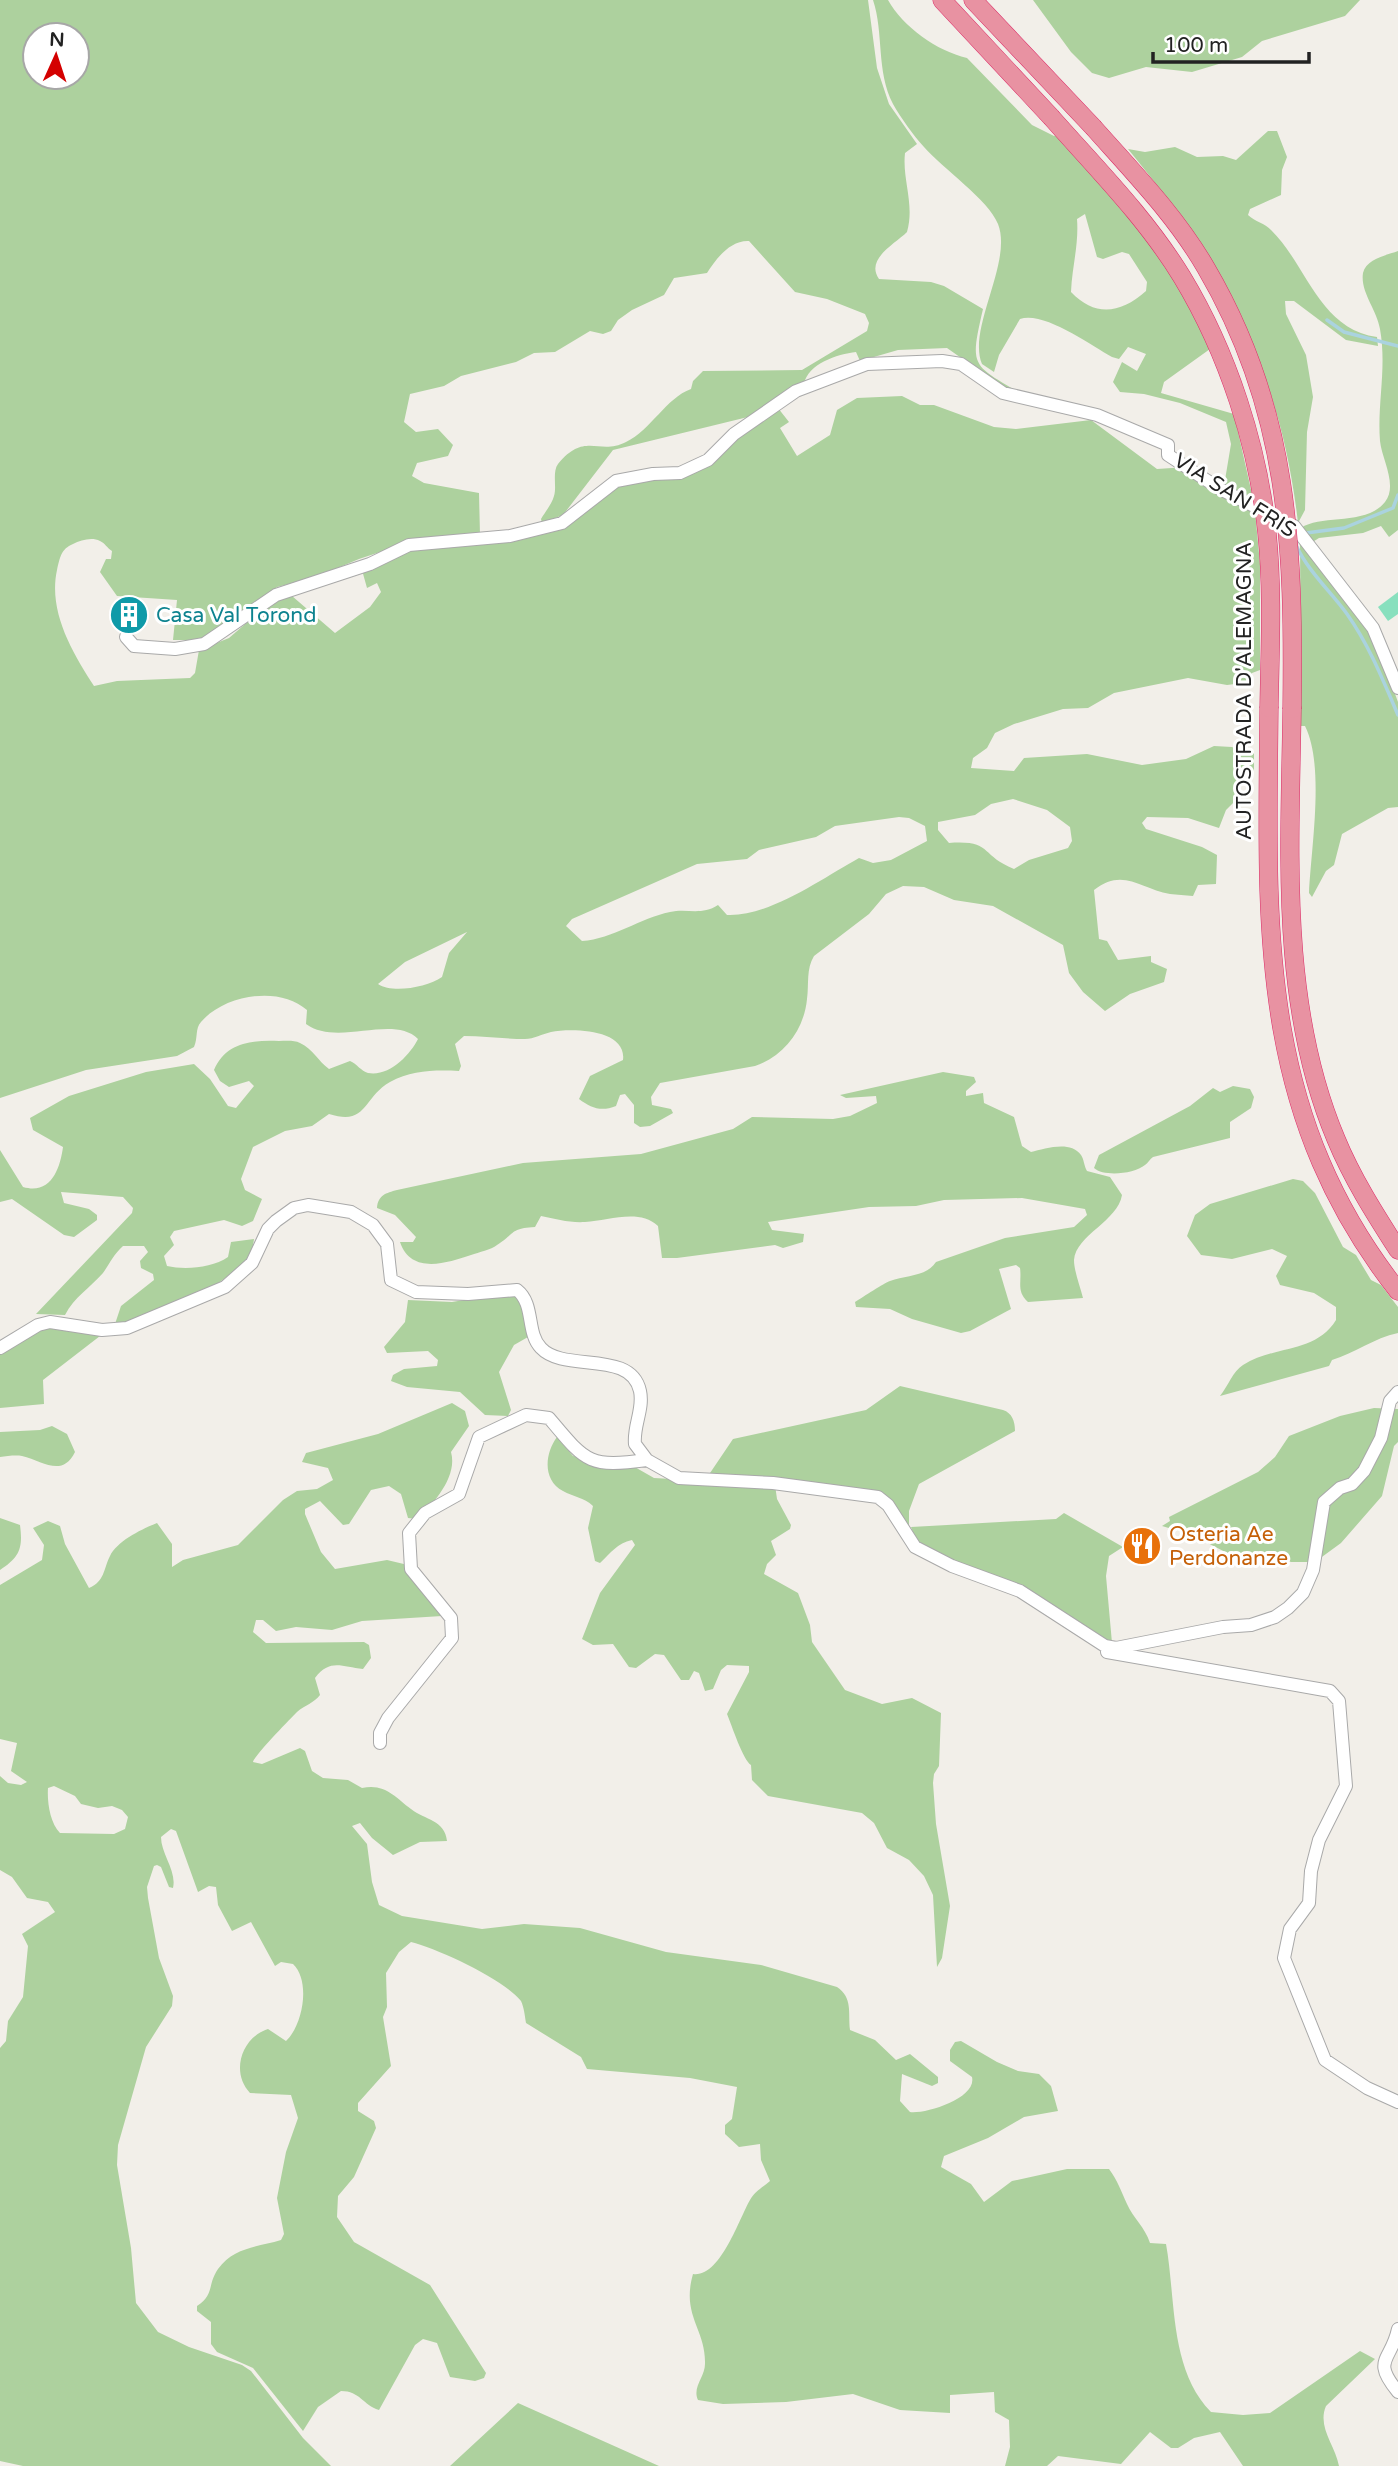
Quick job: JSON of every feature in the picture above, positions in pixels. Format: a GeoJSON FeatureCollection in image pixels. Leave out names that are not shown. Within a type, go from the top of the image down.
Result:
{"type":"FeatureCollection","features":[{"type":"Feature","properties":{"kind":"highway","name":"AUTOSTRADA D'ALEMAGNA"},"geometry":{"type":"LineString","coordinates":[[942,0],[1139,216],[1175,267],[1207,324],[1225,366],[1251,447],[1267,535],[1268,908],[1274,990],[1282,1040],[1296,1095],[1347,1215],[1398,1292]]}},
{"type":"Feature","properties":{"kind":"highway"},"geometry":{"type":"LineString","coordinates":[[973,0],[1160,202],[1206,267],[1232,317],[1265,407],[1276,444],[1290,535],[1290,853],[1296,986],[1317,1088],[1336,1140],[1368,1202],[1398,1250]]}},
{"type":"Feature","properties":{"kind":"street","name":"VIA SAN FRIS"},"geometry":{"type":"LineString","coordinates":[[126,637],[134,646],[142,647],[175,649],[204,644],[276,595],[370,564],[409,545],[510,536],[562,523],[616,481],[653,474],[680,473],[708,460],[734,434],[786,398],[855,369],[886,361],[942,361],[961,365],[986,384],[1011,396],[1097,415],[1132,428],[1168,445],[1168,455],[1220,489],[1294,526],[1373,628],[1398,688]]}},
{"type":"Feature","properties":{"kind":"street"},"geometry":{"type":"LineString","coordinates":[[0,1348],[38,1325],[50,1322],[110,1330],[135,1325],[225,1287],[239,1277],[257,1255],[268,1229],[294,1208],[307,1205],[351,1212],[373,1225],[383,1236],[387,1244],[389,1275],[398,1284],[425,1294],[517,1290],[526,1302],[536,1341],[545,1352],[612,1366],[633,1379],[640,1396],[635,1444],[647,1460],[686,1480],[773,1483],[873,1495],[888,1505],[915,1547],[952,1566],[1020,1591],[1105,1646],[1116,1648],[1223,1627],[1251,1625],[1275,1617],[1288,1608],[1303,1593],[1313,1570],[1324,1502],[1340,1488],[1352,1484],[1364,1471],[1381,1438],[1390,1401],[1398,1392]]}},
{"type":"Feature","properties":{"kind":"street"},"geometry":{"type":"LineString","coordinates":[[380,1743],[380,1733],[388,1718],[452,1638],[451,1618],[411,1569],[409,1533],[425,1513],[459,1494],[479,1437],[526,1415],[550,1418],[581,1456],[612,1465],[647,1460]]}},
{"type":"Feature","properties":{"kind":"street"},"geometry":{"type":"LineString","coordinates":[[1105,1646],[1105,1651],[1111,1655],[1330,1691],[1339,1701],[1346,1786],[1319,1840],[1311,1871],[1309,1903],[1290,1929],[1284,1958],[1325,2060],[1346,2077],[1398,2102]]}},
{"type":"Feature","properties":{"kind":"street"},"geometry":{"type":"LineString","coordinates":[[1398,2329],[1384,2367],[1386,2377],[1398,2392]]}},
{"type":"Feature","properties":{"kind":"green space"},"geometry":{"type":"Polygon","coordinates":[[[0,0],[868,0],[877,68],[889,104],[917,144],[905,153],[910,212],[907,232],[883,252],[876,265],[876,272],[879,279],[931,282],[944,286],[983,309],[976,343],[979,363],[993,377],[1023,395],[1011,393],[947,348],[898,350],[860,361],[856,352],[840,355],[824,361],[811,371],[804,384],[752,416],[613,450],[563,515],[542,523],[541,519],[554,496],[556,467],[568,454],[584,446],[616,446],[635,437],[674,399],[691,389],[693,381],[703,371],[802,370],[867,331],[869,323],[865,314],[827,299],[795,292],[749,241],[742,242],[724,251],[707,273],[674,278],[664,295],[632,310],[618,320],[611,331],[603,334],[590,331],[555,352],[534,353],[516,362],[461,376],[444,386],[410,394],[404,422],[416,432],[438,429],[453,445],[448,456],[417,463],[412,476],[424,483],[479,493],[480,535],[407,543],[316,577],[277,587],[263,597],[233,631],[193,640],[173,640],[177,600],[117,596],[100,572],[106,559],[111,559],[112,551],[100,541],[86,539],[69,546],[60,557],[55,585],[59,616],[70,645],[94,686],[117,681],[190,678],[195,673],[199,650],[229,638],[273,600],[292,596],[335,633],[370,607],[381,592],[377,583],[367,588],[362,570],[408,547],[577,519],[620,483],[655,478],[681,478],[714,463],[745,431],[778,408],[789,422],[780,428],[797,456],[830,435],[837,410],[857,398],[902,396],[920,405],[934,405],[994,427],[1016,429],[1091,420],[1157,469],[1187,467],[1255,511],[1260,564],[1260,670],[1252,673],[1251,682],[1227,685],[1188,678],[1114,693],[1088,708],[1063,709],[1014,724],[995,733],[987,748],[973,758],[971,768],[1014,771],[1024,758],[1087,754],[1142,765],[1186,759],[1214,746],[1232,747],[1245,754],[1254,753],[1254,770],[1238,786],[1235,801],[1226,810],[1219,828],[1188,818],[1147,817],[1142,823],[1146,829],[1202,847],[1217,855],[1216,884],[1198,885],[1193,896],[1170,894],[1123,880],[1104,883],[1094,890],[1099,939],[1107,941],[1118,960],[1151,956],[1151,962],[1167,969],[1164,982],[1130,994],[1105,1011],[1083,992],[1069,973],[1063,945],[993,906],[954,900],[924,887],[903,886],[886,894],[869,914],[814,956],[809,971],[802,1021],[783,1049],[755,1066],[660,1083],[651,1097],[652,1105],[671,1109],[673,1113],[650,1126],[640,1127],[634,1123],[634,1105],[625,1094],[620,1095],[616,1106],[606,1109],[592,1107],[579,1099],[590,1076],[623,1060],[622,1050],[608,1036],[584,1031],[560,1031],[525,1039],[464,1036],[455,1044],[461,1066],[459,1071],[424,1072],[398,1078],[381,1088],[358,1113],[342,1117],[329,1114],[312,1126],[285,1131],[253,1147],[241,1179],[245,1190],[262,1199],[253,1221],[242,1226],[224,1220],[174,1231],[170,1237],[174,1245],[164,1256],[167,1266],[206,1266],[228,1257],[231,1242],[254,1239],[251,1259],[217,1284],[114,1327],[121,1306],[154,1280],[153,1274],[141,1268],[140,1261],[148,1252],[144,1246],[123,1246],[65,1315],[36,1314],[132,1213],[133,1208],[123,1197],[61,1192],[64,1203],[89,1209],[97,1215],[97,1220],[74,1237],[64,1235],[12,1199],[0,1202],[0,1150],[23,1187],[41,1187],[47,1184],[59,1164],[63,1147],[33,1130],[30,1118],[69,1096],[146,1072],[194,1064],[210,1079],[228,1106],[236,1108],[254,1086],[249,1081],[229,1087],[220,1081],[214,1070],[225,1054],[233,1048],[250,1042],[295,1041],[308,1048],[329,1069],[350,1061],[368,1073],[376,1073],[384,1072],[398,1064],[418,1039],[407,1032],[394,1029],[333,1033],[319,1030],[306,1024],[307,1010],[295,1002],[282,998],[252,996],[223,1005],[211,1013],[199,1024],[194,1047],[177,1056],[86,1070],[0,1098],[0,0]],[[1013,799],[991,804],[975,815],[938,822],[938,830],[949,843],[980,846],[995,859],[1014,869],[1029,860],[1068,848],[1072,841],[1070,827],[1047,810],[1013,799]],[[909,818],[835,826],[816,837],[759,850],[747,859],[697,864],[572,919],[566,926],[582,941],[605,936],[670,912],[700,911],[718,905],[727,915],[760,910],[795,895],[859,858],[873,863],[891,860],[927,841],[925,826],[909,818]],[[467,932],[405,962],[378,984],[401,989],[428,984],[442,977],[449,953],[467,932]]]}},
{"type":"Feature","properties":{"kind":"green space"},"geometry":{"type":"Polygon","coordinates":[[[873,0],[888,0],[902,19],[922,36],[944,50],[967,58],[1032,125],[1054,136],[1058,133],[1153,246],[1193,311],[1210,349],[1164,382],[1161,393],[1234,414],[1254,503],[1224,486],[1231,444],[1226,422],[1180,403],[1144,394],[1120,392],[1113,382],[1122,362],[1137,371],[1146,354],[1128,347],[1119,359],[1112,357],[1054,324],[1030,318],[1020,319],[999,355],[994,372],[982,364],[980,333],[1000,257],[998,224],[985,205],[920,142],[893,104],[884,78],[873,0]],[[1085,214],[1077,219],[1071,292],[1080,300],[1089,306],[1108,310],[1127,304],[1146,291],[1147,282],[1129,254],[1122,252],[1103,259],[1097,257],[1085,214]]]}},
{"type":"Feature","properties":{"kind":"green space"},"geometry":{"type":"Polygon","coordinates":[[[1033,0],[1360,0],[1345,16],[1262,41],[1242,57],[1192,72],[1146,67],[1109,78],[1092,73],[1071,52],[1033,0]]]}},
{"type":"Feature","properties":{"kind":"green space"},"geometry":{"type":"Polygon","coordinates":[[[1268,131],[1277,131],[1287,157],[1282,170],[1281,195],[1250,209],[1248,215],[1269,228],[1284,244],[1327,309],[1357,332],[1377,337],[1378,346],[1346,340],[1294,301],[1285,301],[1286,314],[1306,355],[1313,397],[1307,432],[1305,510],[1298,523],[1290,468],[1278,417],[1262,369],[1242,323],[1219,278],[1192,235],[1128,149],[1145,152],[1175,147],[1197,157],[1223,156],[1236,160],[1268,131]]]}},
{"type":"Feature","properties":{"kind":"green space"},"geometry":{"type":"Polygon","coordinates":[[[1398,251],[1398,530],[1389,537],[1381,526],[1363,533],[1319,538],[1311,543],[1301,528],[1320,521],[1367,514],[1377,509],[1389,495],[1390,480],[1380,441],[1382,344],[1378,322],[1364,287],[1363,273],[1372,261],[1398,251]]]}},
{"type":"Feature","properties":{"kind":"green space"},"geometry":{"type":"Polygon","coordinates":[[[1300,539],[1358,610],[1382,659],[1398,702],[1398,807],[1388,808],[1342,834],[1334,865],[1326,871],[1312,897],[1309,893],[1316,785],[1311,743],[1305,726],[1301,726],[1300,539]]]}},
{"type":"Feature","properties":{"kind":"green space"},"geometry":{"type":"Polygon","coordinates":[[[1398,592],[1398,614],[1388,621],[1378,607],[1398,592]]]}},
{"type":"Feature","properties":{"kind":"green space"},"geometry":{"type":"Polygon","coordinates":[[[943,1072],[974,1077],[976,1082],[966,1091],[966,1096],[983,1093],[984,1103],[1014,1117],[1022,1146],[1031,1152],[1057,1147],[1076,1150],[1087,1171],[1110,1177],[1122,1195],[1113,1213],[1076,1251],[1074,1264],[1083,1298],[1028,1302],[1022,1294],[1020,1268],[1016,1265],[999,1269],[1011,1309],[970,1331],[961,1333],[912,1319],[890,1309],[856,1307],[855,1302],[883,1284],[921,1273],[936,1262],[1005,1238],[1074,1227],[1087,1215],[1085,1209],[1022,1198],[944,1200],[916,1206],[869,1207],[768,1222],[772,1230],[804,1234],[803,1242],[783,1248],[775,1245],[677,1258],[662,1258],[658,1226],[642,1218],[623,1217],[579,1222],[541,1216],[535,1227],[517,1230],[492,1248],[451,1261],[431,1264],[412,1259],[405,1252],[400,1242],[413,1242],[416,1237],[395,1215],[377,1208],[381,1197],[397,1190],[523,1163],[641,1154],[733,1129],[752,1117],[833,1119],[850,1116],[877,1103],[876,1096],[846,1098],[840,1095],[943,1072]]]}},
{"type":"Feature","properties":{"kind":"green space"},"geometry":{"type":"Polygon","coordinates":[[[1233,1086],[1250,1089],[1254,1097],[1251,1108],[1230,1122],[1230,1138],[1153,1157],[1140,1168],[1127,1172],[1105,1173],[1094,1168],[1099,1155],[1190,1106],[1213,1088],[1220,1092],[1233,1086]]]}},
{"type":"Feature","properties":{"kind":"green space"},"geometry":{"type":"Polygon","coordinates":[[[1293,1179],[1303,1181],[1315,1193],[1343,1247],[1356,1255],[1371,1280],[1381,1285],[1398,1307],[1398,1333],[1332,1360],[1329,1366],[1220,1396],[1243,1365],[1317,1339],[1336,1320],[1336,1307],[1314,1293],[1280,1285],[1276,1276],[1287,1256],[1272,1249],[1232,1259],[1201,1255],[1187,1236],[1195,1215],[1210,1204],[1293,1179]]]}},
{"type":"Feature","properties":{"kind":"green space"},"geometry":{"type":"Polygon","coordinates":[[[518,1291],[528,1337],[514,1345],[499,1372],[511,1410],[508,1416],[485,1415],[460,1392],[407,1387],[391,1381],[393,1375],[404,1369],[437,1366],[438,1360],[428,1351],[387,1353],[384,1347],[405,1322],[408,1300],[452,1302],[518,1291]]]}},
{"type":"Feature","properties":{"kind":"green space"},"geometry":{"type":"Polygon","coordinates":[[[61,1326],[100,1336],[43,1380],[44,1404],[0,1408],[0,1352],[41,1328],[61,1326]]]}},
{"type":"Feature","properties":{"kind":"green space"},"geometry":{"type":"Polygon","coordinates":[[[900,1386],[1006,1411],[1011,1415],[1015,1427],[1015,1431],[919,1484],[909,1511],[909,1532],[875,1492],[708,1476],[733,1439],[866,1410],[900,1386]]]}},
{"type":"Feature","properties":{"kind":"green space"},"geometry":{"type":"Polygon","coordinates":[[[452,1403],[465,1411],[469,1426],[451,1452],[451,1471],[443,1489],[417,1519],[408,1518],[401,1494],[389,1486],[371,1490],[349,1524],[343,1525],[320,1501],[305,1509],[305,1514],[321,1552],[335,1569],[387,1560],[408,1565],[442,1616],[362,1621],[332,1630],[296,1627],[276,1631],[263,1620],[256,1620],[253,1632],[266,1643],[364,1642],[369,1645],[371,1658],[363,1669],[337,1665],[321,1672],[315,1678],[320,1695],[297,1712],[253,1762],[262,1764],[300,1748],[305,1751],[312,1771],[323,1778],[348,1780],[362,1788],[383,1789],[442,1829],[447,1841],[420,1842],[393,1855],[372,1838],[360,1823],[352,1826],[367,1844],[372,1882],[379,1905],[402,1916],[482,1929],[524,1924],[580,1928],[666,1952],[761,1965],[837,1987],[848,2001],[850,2030],[875,2040],[896,2060],[910,2054],[938,2077],[938,2083],[932,2086],[902,2074],[900,2101],[910,2112],[938,2107],[967,2092],[972,2077],[950,2061],[950,2050],[955,2042],[961,2041],[1018,2071],[1039,2074],[1051,2086],[1058,2111],[1024,2117],[988,2138],[944,2156],[941,2167],[971,2184],[984,2202],[1012,2181],[1067,2169],[1109,2169],[1150,2243],[1166,2244],[1181,2354],[1197,2395],[1211,2412],[1243,2415],[1270,2413],[1360,2351],[1375,2359],[1326,2406],[1325,2429],[1339,2466],[1243,2466],[1220,2432],[1194,2438],[1178,2448],[1171,2448],[1150,2432],[1121,2464],[1058,2456],[1047,2466],[1005,2466],[1010,2447],[1009,2420],[995,2412],[994,2392],[950,2395],[950,2413],[900,2410],[853,2394],[786,2402],[723,2404],[698,2400],[697,2391],[705,2364],[702,2341],[690,2301],[693,2274],[703,2273],[712,2267],[727,2246],[752,2197],[770,2181],[761,2160],[760,2144],[739,2147],[725,2134],[725,2125],[732,2119],[737,2087],[690,2078],[587,2069],[581,2057],[526,2023],[521,2001],[501,1984],[454,1958],[411,1942],[399,1952],[386,1973],[387,2007],[383,2017],[391,2066],[358,2103],[358,2111],[374,2121],[376,2128],[354,2177],[338,2196],[337,2217],[354,2242],[430,2285],[486,2373],[484,2378],[475,2381],[450,2377],[437,2343],[423,2339],[415,2345],[379,2410],[353,2393],[341,2391],[318,2407],[303,2431],[253,2368],[217,2352],[211,2344],[211,2322],[197,2311],[197,2306],[209,2293],[215,2275],[224,2262],[239,2252],[281,2240],[284,2234],[277,2198],[286,2152],[298,2118],[291,2095],[250,2093],[244,2085],[240,2066],[246,2047],[259,2033],[268,2029],[286,2041],[292,2034],[303,2003],[302,1981],[293,1964],[281,1962],[275,1966],[251,1922],[232,1931],[218,1905],[216,1887],[209,1886],[198,1892],[176,1831],[171,1829],[161,1837],[173,1875],[173,1888],[169,1887],[161,1867],[157,1865],[154,1866],[147,1887],[159,1958],[173,1996],[172,2006],[146,2047],[118,2145],[117,2165],[131,2248],[136,2303],[158,2332],[251,2371],[303,2438],[331,2466],[23,2466],[0,2461],[0,2048],[6,2041],[8,2021],[23,1997],[28,1946],[22,1934],[55,1912],[48,1902],[27,1898],[12,1877],[0,1870],[0,1776],[8,1783],[21,1785],[27,1782],[11,1771],[17,1743],[0,1739],[0,1585],[42,1560],[44,1545],[33,1528],[48,1521],[60,1526],[65,1544],[89,1588],[101,1578],[118,1545],[157,1523],[172,1544],[172,1567],[183,1560],[238,1545],[283,1500],[297,1491],[317,1489],[333,1480],[328,1468],[302,1462],[306,1453],[378,1434],[452,1403]],[[54,1786],[48,1788],[50,1812],[60,1833],[114,1834],[125,1829],[128,1817],[122,1810],[112,1806],[98,1808],[81,1804],[75,1796],[54,1786]]]}},
{"type":"Feature","properties":{"kind":"green space"},"geometry":{"type":"Polygon","coordinates":[[[1374,1408],[1398,1409],[1398,1442],[1394,1446],[1382,1496],[1341,1543],[1315,1562],[1291,1562],[1276,1556],[1235,1557],[1192,1535],[1162,1526],[1170,1521],[1169,1517],[1258,1472],[1275,1457],[1289,1436],[1340,1416],[1374,1408]]]}},
{"type":"Feature","properties":{"kind":"green space"},"geometry":{"type":"Polygon","coordinates":[[[52,1426],[67,1434],[75,1452],[64,1464],[52,1466],[20,1456],[0,1457],[0,1432],[40,1430],[52,1426]]]}},
{"type":"Feature","properties":{"kind":"green space"},"geometry":{"type":"Polygon","coordinates":[[[557,1437],[573,1456],[633,1466],[654,1478],[775,1485],[777,1499],[791,1525],[790,1529],[771,1541],[776,1555],[767,1564],[764,1574],[798,1593],[810,1625],[812,1642],[845,1690],[882,1704],[912,1698],[941,1713],[939,1766],[933,1783],[936,1824],[950,1906],[942,1958],[937,1967],[933,1895],[924,1876],[909,1860],[887,1848],[874,1823],[862,1813],[768,1796],[752,1780],[751,1765],[741,1750],[727,1714],[749,1672],[749,1666],[727,1665],[721,1670],[713,1689],[705,1691],[699,1673],[694,1671],[689,1680],[681,1680],[664,1655],[655,1654],[636,1668],[629,1667],[613,1644],[593,1645],[582,1639],[600,1593],[635,1545],[632,1540],[622,1543],[600,1563],[595,1561],[588,1528],[593,1506],[556,1486],[549,1473],[548,1458],[557,1437]]]}},
{"type":"Feature","properties":{"kind":"green space"},"geometry":{"type":"Polygon","coordinates":[[[1064,1513],[1123,1547],[1109,1556],[1106,1576],[1112,1643],[1102,1641],[978,1571],[918,1545],[911,1527],[1056,1519],[1064,1513]]]}},
{"type":"Feature","properties":{"kind":"green space"},"geometry":{"type":"Polygon","coordinates":[[[0,1518],[20,1525],[21,1540],[16,1556],[0,1570],[0,1518]]]}},
{"type":"Feature","properties":{"kind":"green space"},"geometry":{"type":"Polygon","coordinates":[[[518,2403],[659,2466],[450,2466],[518,2403]]]}},
{"type":"Feature","properties":{"kind":"waterway"},"geometry":{"type":"LineString","coordinates":[[1327,320],[1344,332],[1398,346]]}},
{"type":"Feature","properties":{"kind":"waterway"},"geometry":{"type":"LineString","coordinates":[[1306,533],[1344,528],[1393,508],[1398,495]]}},
{"type":"Feature","properties":{"kind":"waterway"},"geometry":{"type":"LineString","coordinates":[[1296,545],[1313,572],[1355,626],[1398,715]]}},
{"type":"Feature","properties":{"kind":"place","name":"Casa Val Torond"},"geometry":{"type":"Point","coordinates":[129,615]}},
{"type":"Feature","properties":{"kind":"place","name":"Osteria Ae Perdonanze"},"geometry":{"type":"Point","coordinates":[1142,1546]}}]}
